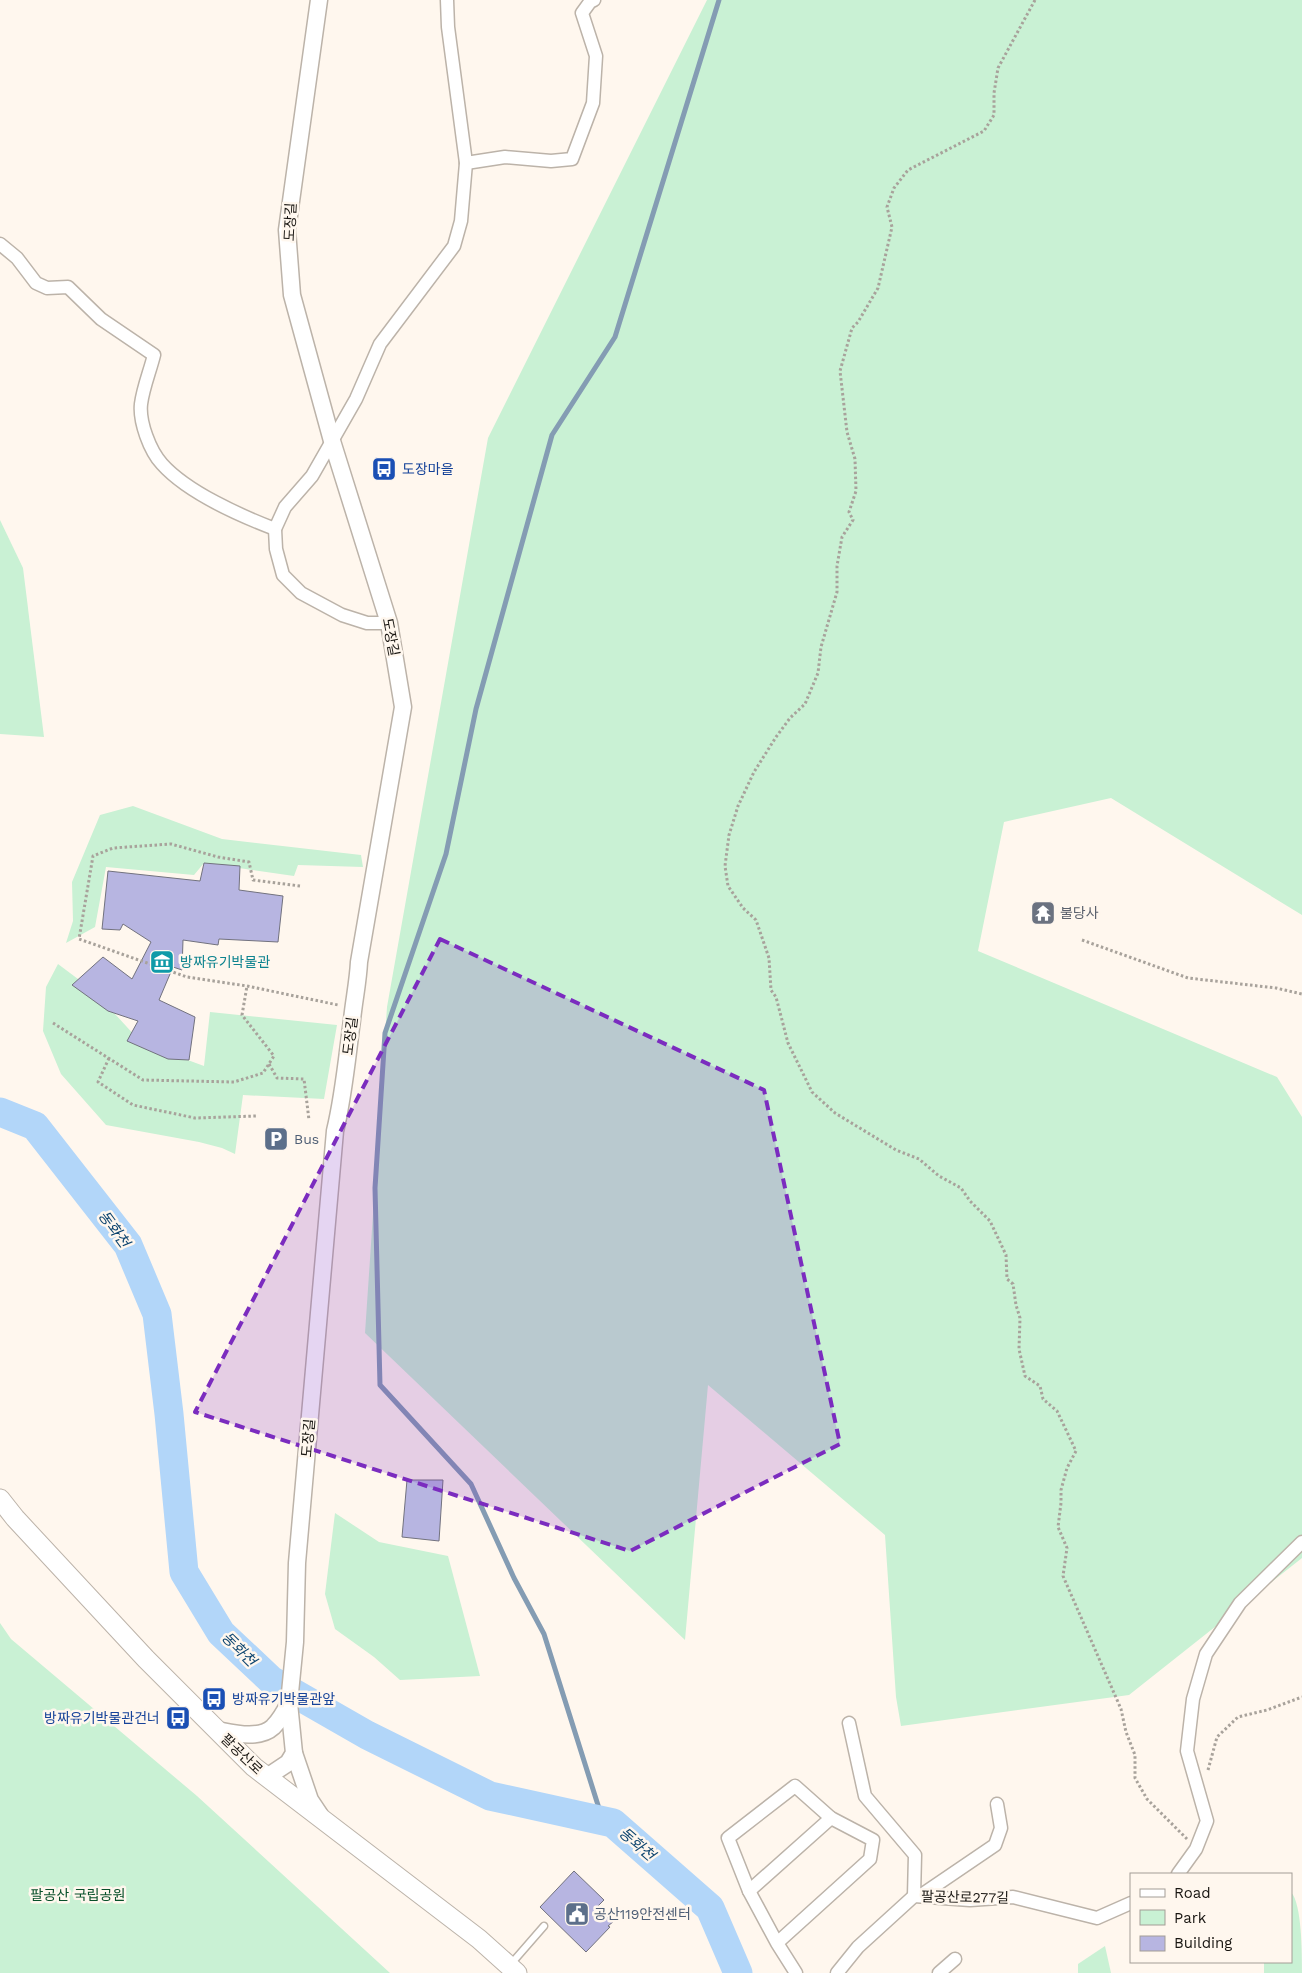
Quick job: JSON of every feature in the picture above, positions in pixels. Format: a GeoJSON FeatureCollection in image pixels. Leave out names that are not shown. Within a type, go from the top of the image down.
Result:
{"type":"FeatureCollection","features":[{"type":"Feature","properties":{"kind":"main road","name":"팔공산로"},"geometry":{"type":"LineString","coordinates":[[0,1500],[140,1652],[217,1730],[267,1777],[479,1939],[513,1969]]}},
{"type":"Feature","properties":{"kind":"street","name":"도장길"},"geometry":{"type":"LineString","coordinates":[[319,0],[287,230],[292,295],[332,441],[389,623],[403,707],[358,962],[358,984],[353,1008],[342,1101],[335,1131],[297,1563],[295,1642],[289,1703],[293,1746],[310,1800],[326,1823]]}},
{"type":"Feature","properties":{"kind":"street"},"geometry":{"type":"LineString","coordinates":[[389,623],[367,624],[342,615],[301,593],[283,575],[276,549],[276,529],[284,507],[312,476],[332,441],[356,398],[380,344],[454,246],[461,221],[466,163],[446,0]]}},
{"type":"Feature","properties":{"kind":"street"},"geometry":{"type":"LineString","coordinates":[[466,163],[505,157],[551,161],[572,159],[592,103],[596,56],[582,13],[590,2],[594,0]]}},
{"type":"Feature","properties":{"kind":"street"},"geometry":{"type":"LineString","coordinates":[[0,244],[17,258],[36,283],[47,288],[68,287],[101,320],[154,355],[141,404],[143,430],[161,464],[186,485],[252,520],[276,529]]}},
{"type":"Feature","properties":{"kind":"street"},"geometry":{"type":"LineString","coordinates":[[1179,1873],[1196,1849],[1207,1820],[1187,1750],[1193,1699],[1206,1654],[1240,1603],[1302,1542]]}},
{"type":"Feature","properties":{"kind":"street"},"geometry":{"type":"LineString","coordinates":[[217,1730],[242,1734],[259,1733],[272,1728],[289,1703]]}},
{"type":"Feature","properties":{"kind":"street","name":"팔공산로277길"},"geometry":{"type":"LineString","coordinates":[[849,1723],[864,1796],[916,1855],[917,1896]]}},
{"type":"Feature","properties":{"kind":"street"},"geometry":{"type":"LineString","coordinates":[[267,1777],[288,1763],[293,1746]]}},
{"type":"Feature","properties":{"kind":"street"},"geometry":{"type":"LineString","coordinates":[[777,1943],[870,1859],[873,1840],[831,1818],[795,1786],[728,1838],[749,1891],[777,1943],[796,1973]]}},
{"type":"Feature","properties":{"kind":"street"},"geometry":{"type":"LineString","coordinates":[[917,1896],[995,1845],[1001,1828],[997,1804]]}},
{"type":"Feature","properties":{"kind":"street"},"geometry":{"type":"LineString","coordinates":[[749,1891],[831,1818]]}},
{"type":"Feature","properties":{"kind":"street","name":"팔공산로277길"},"geometry":{"type":"LineString","coordinates":[[838,1973],[858,1948],[917,1896],[970,1900],[1013,1897],[1097,1918],[1130,1903]]}},
{"type":"Feature","properties":{"kind":"street"},"geometry":{"type":"LineString","coordinates":[[939,1973],[955,1959]]}},
{"type":"Feature","properties":{"kind":"lane"},"geometry":{"type":"LineString","coordinates":[[513,1969],[544,1926]]}},
{"type":"Feature","properties":{"kind":"path"},"geometry":{"type":"LineString","coordinates":[[1035,0],[998,68],[994,94],[994,115],[984,131],[908,170],[894,188],[887,207],[892,227],[878,288],[858,322],[852,328],[840,371],[847,432],[855,459],[856,491],[849,512],[852,520],[842,537],[837,566],[836,592],[821,647],[818,673],[805,704],[790,718],[776,737],[750,781],[738,806],[729,835],[725,866],[728,886],[743,908],[756,920],[769,958],[772,990],[776,997],[788,1043],[812,1092],[835,1113],[896,1150],[919,1159],[939,1176],[961,1188],[970,1201],[990,1221],[1006,1255],[1007,1278],[1013,1284],[1020,1318],[1019,1350],[1025,1376],[1040,1386],[1044,1399],[1057,1412],[1076,1451],[1067,1468],[1061,1490],[1062,1503],[1058,1527],[1067,1548],[1062,1576],[1120,1709],[1135,1755],[1135,1778],[1147,1799],[1196,1849]]}},
{"type":"Feature","properties":{"kind":"path"},"geometry":{"type":"LineString","coordinates":[[300,886],[253,880],[249,862],[218,857],[171,844],[113,848],[92,856],[79,939],[186,977],[247,986],[353,1008]]}},
{"type":"Feature","properties":{"kind":"path"},"geometry":{"type":"LineString","coordinates":[[1082,940],[1188,978],[1276,988],[1302,994]]}},
{"type":"Feature","properties":{"kind":"path"},"geometry":{"type":"LineString","coordinates":[[53,1023],[143,1080],[234,1082],[262,1073],[274,1056],[242,1016],[247,986]]}},
{"type":"Feature","properties":{"kind":"path"},"geometry":{"type":"LineString","coordinates":[[109,1058],[98,1082],[133,1105],[195,1118],[256,1116]]}},
{"type":"Feature","properties":{"kind":"path"},"geometry":{"type":"LineString","coordinates":[[269,1064],[277,1078],[304,1079],[309,1120]]}},
{"type":"Feature","properties":{"kind":"path"},"geometry":{"type":"LineString","coordinates":[[1208,1771],[1217,1737],[1238,1717],[1267,1710],[1302,1697]]}},
{"type":"Feature","properties":{"kind":"highlighted area"},"geometry":{"type":"Polygon","coordinates":[[[440,939],[764,1090],[840,1444],[630,1551],[195,1412],[440,939]]]}},
{"type":"Feature","properties":{"kind":"green space"},"geometry":{"type":"Polygon","coordinates":[[[707,0],[1302,0],[1302,915],[1111,798],[1004,822],[978,951],[1277,1077],[1302,1117],[1302,1558],[1129,1695],[901,1726],[896,1697],[885,1535],[708,1385],[685,1640],[365,1333],[387,1007],[488,438],[707,0]]]}},
{"type":"Feature","properties":{"kind":"green space"},"geometry":{"type":"Polygon","coordinates":[[[0,520],[23,568],[44,737],[0,734],[0,520]]]}},
{"type":"Feature","properties":{"kind":"green space"},"geometry":{"type":"Polygon","coordinates":[[[133,806],[222,839],[361,855],[363,867],[298,865],[294,876],[204,863],[194,875],[106,867],[95,927],[66,943],[73,921],[72,882],[100,815],[133,806]]]}},
{"type":"Feature","properties":{"kind":"green space"},"geometry":{"type":"Polygon","coordinates":[[[58,964],[94,991],[137,1038],[166,1052],[204,1066],[210,1012],[337,1025],[324,1099],[243,1095],[235,1154],[222,1148],[199,1142],[106,1125],[61,1074],[43,1031],[46,987],[58,964]]]}},
{"type":"Feature","properties":{"kind":"green space"},"geometry":{"type":"Polygon","coordinates":[[[335,1513],[379,1542],[448,1556],[480,1676],[400,1680],[374,1657],[335,1629],[325,1594],[335,1513]]]}},
{"type":"Feature","properties":{"kind":"green space","name":"팔공산 국립공원"},"geometry":{"type":"Polygon","coordinates":[[[0,1623],[11,1639],[197,1796],[390,1973],[0,1973],[0,1623]]]}},
{"type":"Feature","properties":{"kind":"green space"},"geometry":{"type":"Polygon","coordinates":[[[1292,1894],[1295,1898],[1299,1918],[1302,1973],[1264,1973],[1264,1963],[1292,1963],[1292,1894]]]}},
{"type":"Feature","properties":{"kind":"green space"},"geometry":{"type":"Polygon","coordinates":[[[1105,1946],[1111,1973],[1078,1973],[1078,1964],[1105,1946]]]}},
{"type":"Feature","properties":{"kind":"building","name":"방짜유기박물관"},"geometry":{"type":"Polygon","coordinates":[[[204,863],[240,866],[239,890],[283,896],[278,942],[219,939],[218,945],[183,940],[182,970],[173,967],[159,1000],[195,1017],[189,1060],[168,1059],[127,1041],[138,1021],[108,1011],[72,985],[103,957],[132,979],[151,942],[123,924],[120,930],[102,929],[108,871],[200,881],[204,863]]]}},
{"type":"Feature","properties":{"kind":"building"},"geometry":{"type":"Polygon","coordinates":[[[407,1480],[443,1480],[439,1541],[402,1537],[407,1480]]]}},
{"type":"Feature","properties":{"kind":"building","name":"공산119안전센터"},"geometry":{"type":"Polygon","coordinates":[[[574,1871],[604,1900],[598,1906],[614,1921],[586,1952],[540,1907],[574,1871]]]}},
{"type":"Feature","properties":{"kind":"waterway"},"geometry":{"type":"LineString","coordinates":[[603,1821],[544,1634],[514,1578],[471,1484],[380,1385],[375,1188],[385,1033],[446,854],[476,709],[552,435],[615,337],[719,0]]}},
{"type":"Feature","properties":{"kind":"waterway","name":"동화천"},"geometry":{"type":"LineString","coordinates":[[0,1112],[35,1126],[128,1245],[157,1314],[169,1414],[184,1572],[221,1633],[271,1680],[367,1735],[490,1796],[613,1823],[710,1908],[738,1973]]}},
{"type":"Feature","properties":{"kind":"place","name":"도장마을"},"geometry":{"type":"Point","coordinates":[384,469]}},
{"type":"Feature","properties":{"kind":"place","name":"불당사"},"geometry":{"type":"Point","coordinates":[1043,913]}},
{"type":"Feature","properties":{"kind":"place","name":"방짜유기박물관"},"geometry":{"type":"Point","coordinates":[162,962]}},
{"type":"Feature","properties":{"kind":"place","name":"Bus"},"geometry":{"type":"Point","coordinates":[276,1139]}},
{"type":"Feature","properties":{"kind":"place","name":"방짜유기박물관앞"},"geometry":{"type":"Point","coordinates":[214,1699]}},
{"type":"Feature","properties":{"kind":"place","name":"방짜유기박물관건너"},"geometry":{"type":"Point","coordinates":[178,1718]}},
{"type":"Feature","properties":{"kind":"place","name":"공산119안전센터"},"geometry":{"type":"Point","coordinates":[577,1914]}}]}
